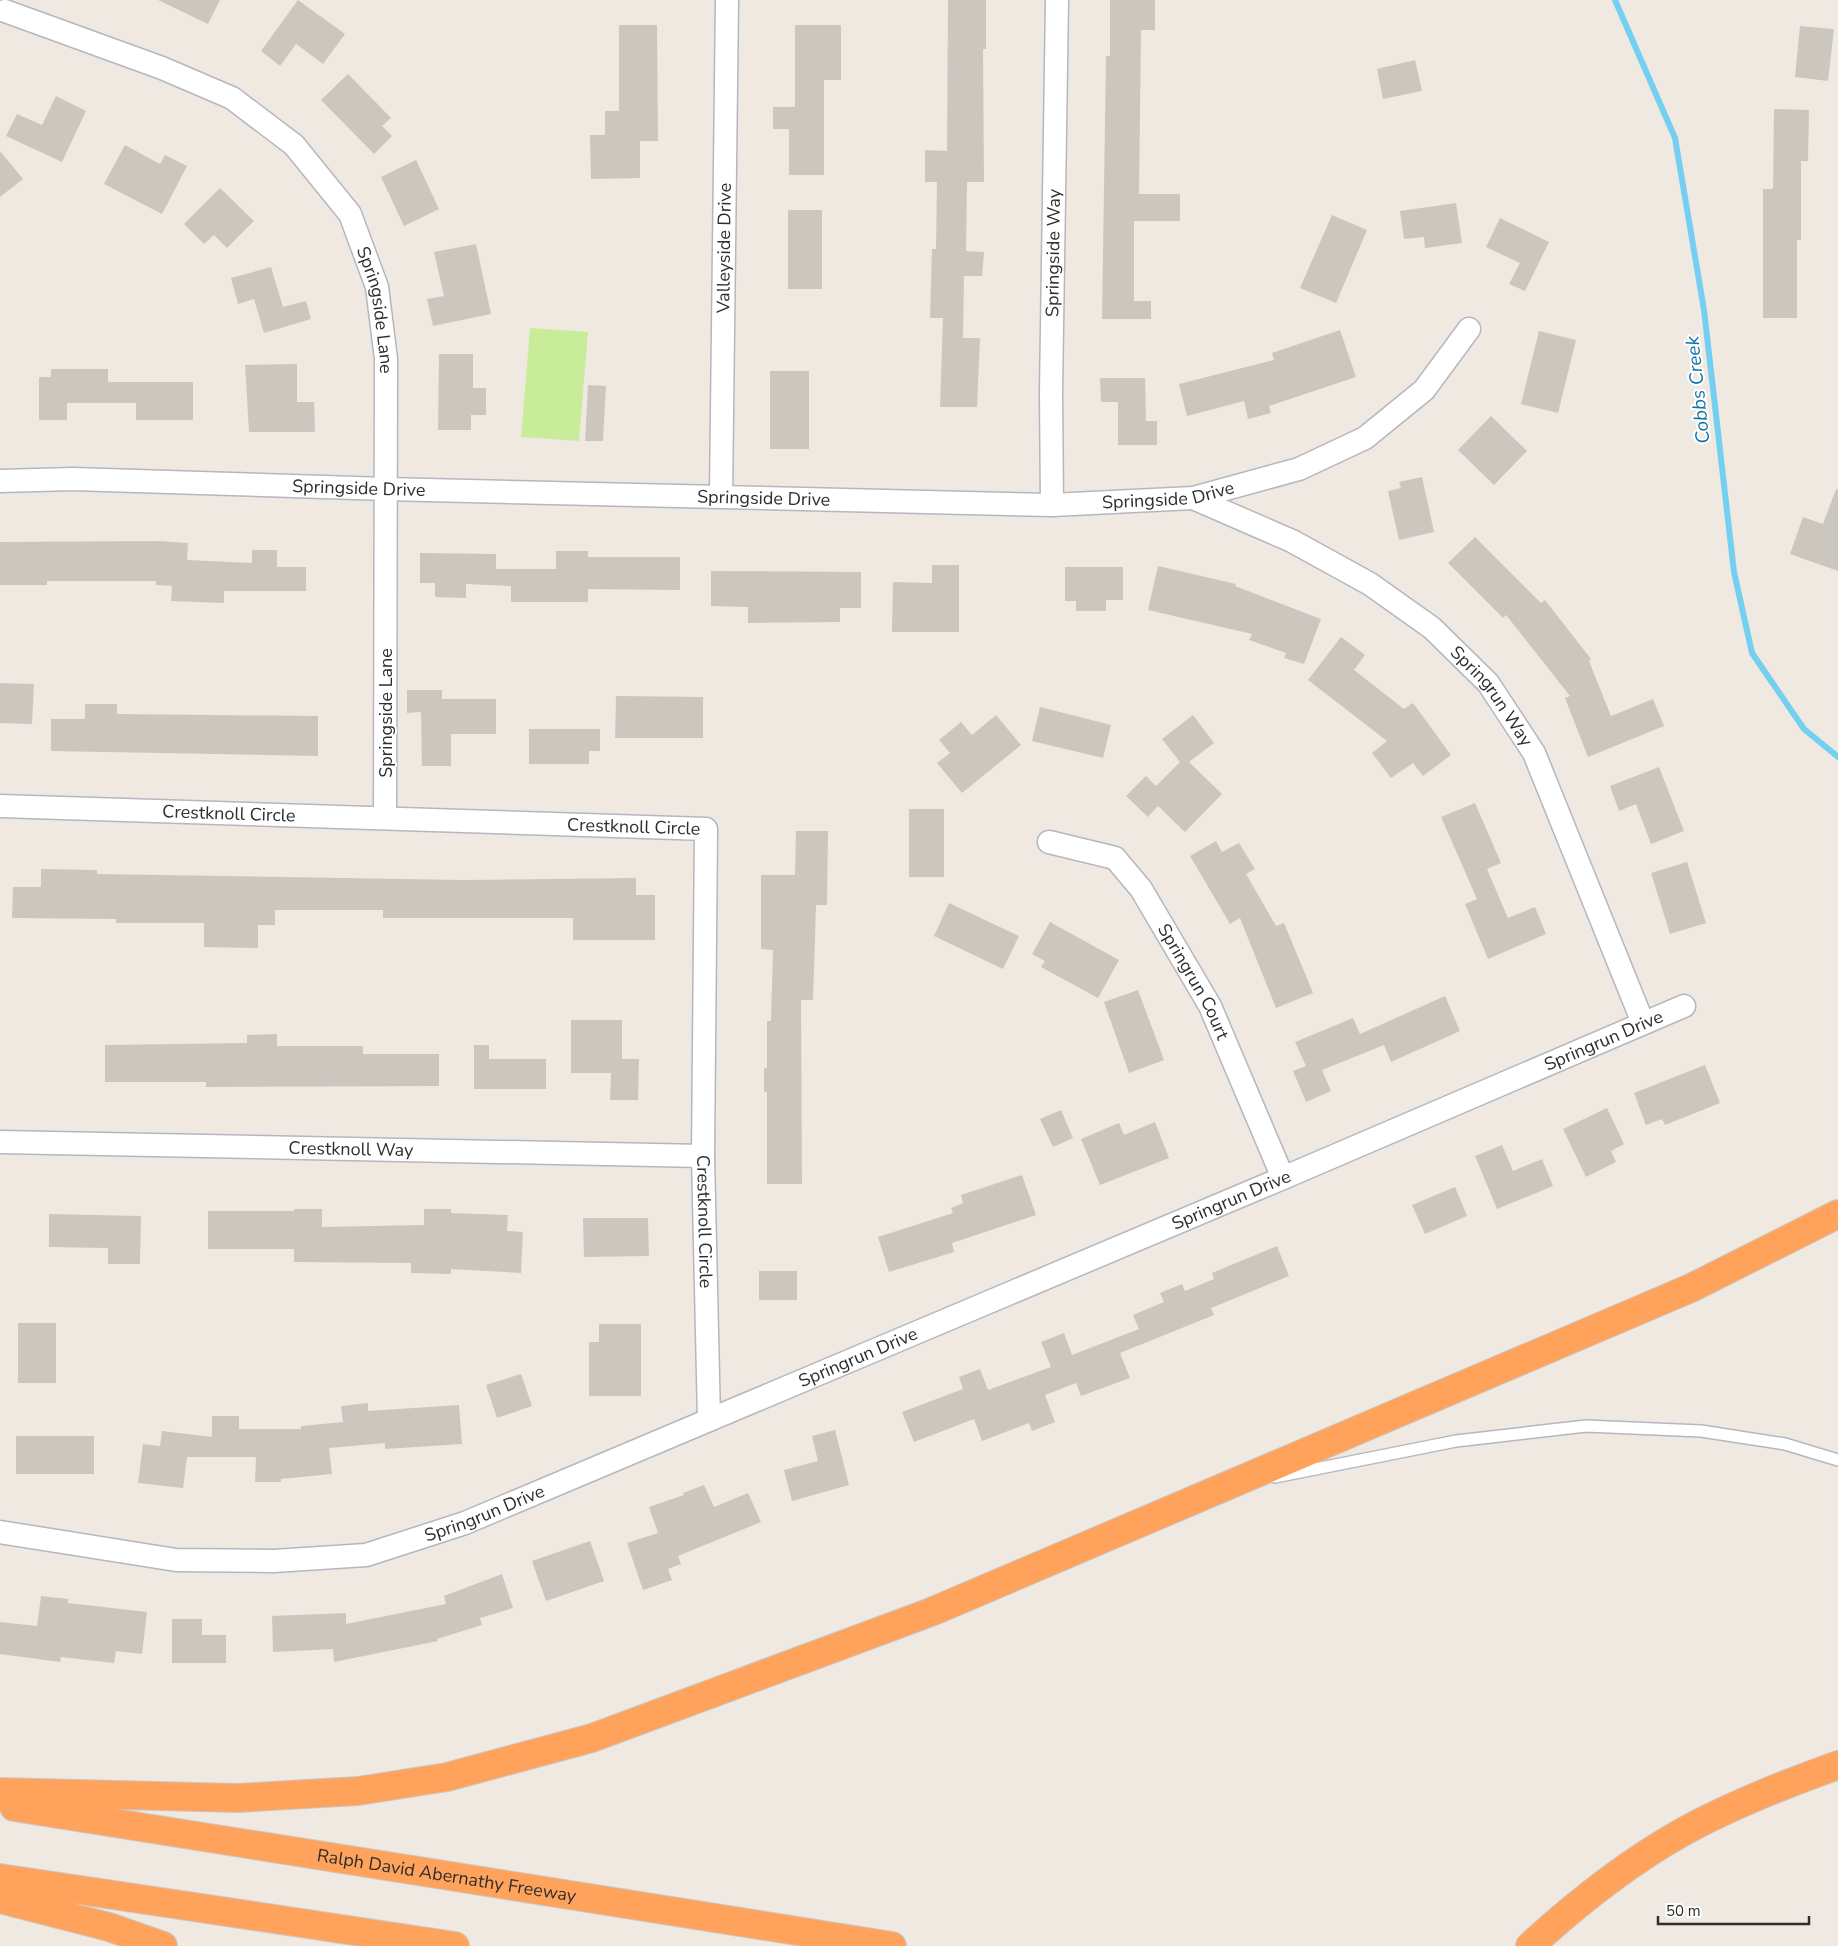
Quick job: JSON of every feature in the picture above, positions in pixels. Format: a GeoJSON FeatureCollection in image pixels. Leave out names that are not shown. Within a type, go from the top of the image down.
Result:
{"type":"FeatureCollection","features":[{"type":"Feature","properties":{"kind":"highway"},"geometry":{"type":"LineString","coordinates":[[0,1792],[237,1798],[358,1791],[447,1777],[592,1738],[922,1615],[1691,1288],[1838,1214]]}},
{"type":"Feature","properties":{"kind":"highway"},"geometry":{"type":"LineString","coordinates":[[1530,1946],[1592,1892],[1682,1832],[1778,1786],[1838,1765]]}},
{"type":"Feature","properties":{"kind":"highway","name":"Ralph David Abernathy Freeway"},"geometry":{"type":"LineString","coordinates":[[0,1804],[892,1946]]}},
{"type":"Feature","properties":{"kind":"highway"},"geometry":{"type":"LineString","coordinates":[[0,1878],[455,1946]]}},
{"type":"Feature","properties":{"kind":"highway"},"geometry":{"type":"LineString","coordinates":[[0,1899],[109,1927],[163,1946]]}},
{"type":"Feature","properties":{"kind":"street","name":"Valleyside Drive"},"geometry":{"type":"LineString","coordinates":[[721,496],[727,0]]}},
{"type":"Feature","properties":{"kind":"street","name":"Springside Way"},"geometry":{"type":"LineString","coordinates":[[1052,506],[1051,393],[1057,0]]}},
{"type":"Feature","properties":{"kind":"street","name":"Springside Lane"},"geometry":{"type":"LineString","coordinates":[[4,12],[162,68],[232,98],[294,145],[350,214],[377,287],[386,359],[386,818]]}},
{"type":"Feature","properties":{"kind":"street","name":"Springside Drive"},"geometry":{"type":"LineString","coordinates":[[0,481],[73,479],[1052,506],[1194,498],[1299,469],[1365,438],[1424,390],[1469,328]]}},
{"type":"Feature","properties":{"kind":"street","name":"Springrun Way"},"geometry":{"type":"LineString","coordinates":[[1194,498],[1292,541],[1370,584],[1432,628],[1488,683],[1534,753],[1644,1023]]}},
{"type":"Feature","properties":{"kind":"street","name":"Crestknoll Circle"},"geometry":{"type":"LineString","coordinates":[[0,806],[706,829],[703,1156],[709,1420]]}},
{"type":"Feature","properties":{"kind":"street","name":"Springrun Court"},"geometry":{"type":"LineString","coordinates":[[1049,842],[1115,858],[1142,889],[1210,1006],[1283,1178]]}},
{"type":"Feature","properties":{"kind":"street","name":"Springrun Drive"},"geometry":{"type":"LineString","coordinates":[[0,1532],[176,1560],[274,1561],[366,1555],[465,1523],[1283,1178],[1684,1006]]}},
{"type":"Feature","properties":{"kind":"street","name":"Crestknoll Way"},"geometry":{"type":"LineString","coordinates":[[0,1142],[703,1156]]}},
{"type":"Feature","properties":{"kind":"lane"},"geometry":{"type":"LineString","coordinates":[[1223,1488],[1456,1441],[1586,1426],[1701,1431],[1785,1444],[1838,1460]]}},
{"type":"Feature","properties":{"kind":"green space"},"geometry":{"type":"Polygon","coordinates":[[[530,328],[588,332],[579,441],[521,437],[530,328]]]}},
{"type":"Feature","properties":{"kind":"building"},"geometry":{"type":"Polygon","coordinates":[[[158,0],[220,0],[208,24],[158,0]]]}},
{"type":"Feature","properties":{"kind":"building"},"geometry":{"type":"Polygon","coordinates":[[[298,0],[345,34],[323,64],[296,44],[280,66],[261,51],[298,0]]]}},
{"type":"Feature","properties":{"kind":"building"},"geometry":{"type":"Polygon","coordinates":[[[948,0],[986,0],[986,49],[983,49],[984,182],[967,182],[966,251],[984,252],[982,276],[964,276],[963,338],[980,338],[977,407],[940,407],[943,318],[930,318],[932,249],[936,249],[937,182],[925,182],[925,150],[947,151],[948,0]]]}},
{"type":"Feature","properties":{"kind":"building"},"geometry":{"type":"Polygon","coordinates":[[[1110,0],[1155,0],[1155,30],[1141,30],[1139,194],[1180,194],[1180,221],[1134,221],[1134,301],[1151,301],[1151,319],[1102,319],[1106,56],[1110,56],[1110,0]]]}},
{"type":"Feature","properties":{"kind":"building"},"geometry":{"type":"Polygon","coordinates":[[[619,25],[657,25],[658,141],[640,141],[640,178],[591,179],[590,135],[605,135],[605,111],[619,111],[619,25]]]}},
{"type":"Feature","properties":{"kind":"building"},"geometry":{"type":"Polygon","coordinates":[[[795,25],[841,25],[841,80],[824,80],[824,175],[789,175],[789,129],[773,129],[773,107],[795,107],[795,25]]]}},
{"type":"Feature","properties":{"kind":"building"},"geometry":{"type":"Polygon","coordinates":[[[1800,26],[1834,29],[1828,81],[1795,77],[1800,26]]]}},
{"type":"Feature","properties":{"kind":"building"},"geometry":{"type":"Polygon","coordinates":[[[1415,60],[1422,91],[1383,99],[1377,69],[1415,60]]]}},
{"type":"Feature","properties":{"kind":"building"},"geometry":{"type":"Polygon","coordinates":[[[348,74],[391,118],[382,126],[392,136],[374,154],[321,100],[348,74]]]}},
{"type":"Feature","properties":{"kind":"building"},"geometry":{"type":"Polygon","coordinates":[[[56,96],[86,111],[62,162],[6,136],[17,114],[42,125],[56,96]]]}},
{"type":"Feature","properties":{"kind":"building"},"geometry":{"type":"Polygon","coordinates":[[[1774,109],[1809,110],[1808,161],[1801,161],[1801,240],[1797,240],[1797,318],[1763,318],[1763,189],[1773,189],[1774,109]]]}},
{"type":"Feature","properties":{"kind":"building"},"geometry":{"type":"Polygon","coordinates":[[[125,145],[160,164],[165,155],[187,166],[162,214],[104,184],[125,145]]]}},
{"type":"Feature","properties":{"kind":"building"},"geometry":{"type":"Polygon","coordinates":[[[0,151],[23,179],[0,197],[0,151]]]}},
{"type":"Feature","properties":{"kind":"building"},"geometry":{"type":"Polygon","coordinates":[[[416,160],[439,209],[404,226],[381,177],[416,160]]]}},
{"type":"Feature","properties":{"kind":"building"},"geometry":{"type":"Polygon","coordinates":[[[220,188],[254,221],[227,248],[214,235],[204,244],[184,224],[220,188]]]}},
{"type":"Feature","properties":{"kind":"building"},"geometry":{"type":"Polygon","coordinates":[[[1456,203],[1462,243],[1425,248],[1424,237],[1404,239],[1400,211],[1456,203]]]}},
{"type":"Feature","properties":{"kind":"building"},"geometry":{"type":"Polygon","coordinates":[[[788,210],[822,210],[822,289],[788,289],[788,210]]]}},
{"type":"Feature","properties":{"kind":"building"},"geometry":{"type":"Polygon","coordinates":[[[1332,215],[1367,230],[1336,303],[1300,288],[1332,215]]]}},
{"type":"Feature","properties":{"kind":"building"},"geometry":{"type":"Polygon","coordinates":[[[1500,218],[1549,242],[1525,291],[1509,284],[1520,263],[1486,247],[1500,218]]]}},
{"type":"Feature","properties":{"kind":"building"},"geometry":{"type":"Polygon","coordinates":[[[476,244],[491,314],[433,326],[427,299],[444,296],[434,252],[476,244]]]}},
{"type":"Feature","properties":{"kind":"building"},"geometry":{"type":"Polygon","coordinates":[[[271,267],[283,307],[306,301],[311,319],[264,333],[254,299],[238,304],[231,278],[271,267]]]}},
{"type":"Feature","properties":{"kind":"building"},"geometry":{"type":"Polygon","coordinates":[[[1340,330],[1356,377],[1269,406],[1271,413],[1248,419],[1244,401],[1187,416],[1179,384],[1274,360],[1272,353],[1340,330]]]}},
{"type":"Feature","properties":{"kind":"building"},"geometry":{"type":"Polygon","coordinates":[[[1539,331],[1576,340],[1558,413],[1521,404],[1539,331]]]}},
{"type":"Feature","properties":{"kind":"building"},"geometry":{"type":"Polygon","coordinates":[[[439,354],[473,354],[473,388],[486,388],[486,415],[471,415],[471,430],[438,430],[439,354]]]}},
{"type":"Feature","properties":{"kind":"building"},"geometry":{"type":"Polygon","coordinates":[[[297,364],[297,402],[314,402],[315,432],[249,432],[245,365],[297,364]]]}},
{"type":"Feature","properties":{"kind":"building"},"geometry":{"type":"Polygon","coordinates":[[[51,369],[108,369],[108,382],[193,382],[193,420],[136,420],[136,403],[67,403],[67,420],[39,420],[39,377],[51,377],[51,369]]]}},
{"type":"Feature","properties":{"kind":"building"},"geometry":{"type":"Polygon","coordinates":[[[770,371],[809,371],[809,449],[770,449],[770,371]]]}},
{"type":"Feature","properties":{"kind":"building"},"geometry":{"type":"Polygon","coordinates":[[[1100,378],[1145,378],[1146,421],[1157,421],[1157,445],[1118,445],[1118,402],[1101,402],[1100,378]]]}},
{"type":"Feature","properties":{"kind":"building"},"geometry":{"type":"Polygon","coordinates":[[[588,385],[606,386],[603,441],[585,441],[588,385]]]}},
{"type":"Feature","properties":{"kind":"building"},"geometry":{"type":"Polygon","coordinates":[[[1491,416],[1527,451],[1494,485],[1458,450],[1491,416]]]}},
{"type":"Feature","properties":{"kind":"building"},"geometry":{"type":"Polygon","coordinates":[[[1422,477],[1434,532],[1399,540],[1388,491],[1401,488],[1399,482],[1422,477]]]}},
{"type":"Feature","properties":{"kind":"building"},"geometry":{"type":"Polygon","coordinates":[[[1836,489],[1838,490],[1838,571],[1790,554],[1803,517],[1823,524],[1836,489]]]}},
{"type":"Feature","properties":{"kind":"building"},"geometry":{"type":"Polygon","coordinates":[[[1475,537],[1541,603],[1545,600],[1591,659],[1589,661],[1611,716],[1653,699],[1664,726],[1588,757],[1565,698],[1570,696],[1506,615],[1503,618],[1448,563],[1475,537]]]}},
{"type":"Feature","properties":{"kind":"building"},"geometry":{"type":"Polygon","coordinates":[[[158,541],[188,543],[187,560],[252,563],[252,550],[277,550],[277,567],[306,567],[306,591],[224,591],[224,603],[171,601],[172,586],[156,585],[156,581],[47,581],[47,585],[0,585],[0,542],[158,541]]]}},
{"type":"Feature","properties":{"kind":"building"},"geometry":{"type":"Polygon","coordinates":[[[556,551],[588,551],[588,557],[680,557],[680,590],[588,589],[588,602],[511,602],[511,586],[466,584],[466,598],[435,597],[435,583],[420,583],[420,553],[496,554],[496,569],[556,569],[556,551]]]}},
{"type":"Feature","properties":{"kind":"building"},"geometry":{"type":"Polygon","coordinates":[[[932,565],[959,565],[959,632],[892,632],[893,582],[932,583],[932,565]]]}},
{"type":"Feature","properties":{"kind":"building"},"geometry":{"type":"Polygon","coordinates":[[[1158,566],[1236,584],[1235,586],[1321,619],[1304,664],[1284,658],[1286,653],[1249,640],[1252,634],[1148,610],[1158,566]]]}},
{"type":"Feature","properties":{"kind":"building"},"geometry":{"type":"Polygon","coordinates":[[[1065,567],[1123,567],[1123,600],[1106,600],[1106,611],[1076,611],[1076,601],[1065,601],[1065,567]]]}},
{"type":"Feature","properties":{"kind":"building"},"geometry":{"type":"Polygon","coordinates":[[[711,571],[861,572],[861,608],[840,608],[840,622],[748,623],[748,607],[711,606],[711,571]]]}},
{"type":"Feature","properties":{"kind":"building"},"geometry":{"type":"Polygon","coordinates":[[[1341,637],[1365,655],[1354,670],[1404,709],[1413,703],[1451,755],[1423,776],[1413,763],[1391,778],[1372,753],[1387,741],[1308,680],[1341,637]]]}},
{"type":"Feature","properties":{"kind":"building"},"geometry":{"type":"Polygon","coordinates":[[[0,683],[34,684],[32,724],[0,723],[0,683]]]}},
{"type":"Feature","properties":{"kind":"building"},"geometry":{"type":"Polygon","coordinates":[[[407,690],[442,690],[442,699],[496,699],[496,734],[451,734],[451,766],[422,766],[421,712],[407,713],[407,690]]]}},
{"type":"Feature","properties":{"kind":"building"},"geometry":{"type":"Polygon","coordinates":[[[616,696],[703,697],[703,738],[615,738],[616,696]]]}},
{"type":"Feature","properties":{"kind":"building"},"geometry":{"type":"Polygon","coordinates":[[[85,704],[117,704],[117,714],[318,716],[318,756],[51,751],[51,719],[85,719],[85,704]]]}},
{"type":"Feature","properties":{"kind":"building"},"geometry":{"type":"Polygon","coordinates":[[[1040,707],[1111,725],[1103,758],[1032,741],[1040,707]]]}},
{"type":"Feature","properties":{"kind":"building"},"geometry":{"type":"Polygon","coordinates":[[[996,715],[1021,745],[962,793],[937,763],[950,753],[939,740],[961,722],[972,735],[996,715]]]}},
{"type":"Feature","properties":{"kind":"building"},"geometry":{"type":"Polygon","coordinates":[[[1193,715],[1214,743],[1189,762],[1222,794],[1185,832],[1158,806],[1148,817],[1126,796],[1146,776],[1156,786],[1180,762],[1162,739],[1193,715]]]}},
{"type":"Feature","properties":{"kind":"building"},"geometry":{"type":"Polygon","coordinates":[[[529,729],[600,729],[600,751],[589,751],[589,764],[529,764],[529,729]]]}},
{"type":"Feature","properties":{"kind":"building"},"geometry":{"type":"Polygon","coordinates":[[[1659,767],[1684,831],[1651,844],[1636,804],[1619,811],[1610,786],[1659,767]]]}},
{"type":"Feature","properties":{"kind":"building"},"geometry":{"type":"Polygon","coordinates":[[[1475,803],[1501,863],[1487,869],[1508,918],[1535,907],[1546,934],[1488,959],[1465,904],[1477,899],[1441,817],[1475,803]]]}},
{"type":"Feature","properties":{"kind":"building"},"geometry":{"type":"Polygon","coordinates":[[[909,809],[944,809],[944,877],[909,877],[909,809]]]}},
{"type":"Feature","properties":{"kind":"building"},"geometry":{"type":"Polygon","coordinates":[[[796,831],[828,831],[827,905],[816,905],[813,1000],[801,1000],[802,1184],[767,1184],[767,1092],[764,1092],[764,1068],[767,1068],[767,1021],[771,1021],[773,950],[761,949],[761,875],[795,875],[796,831]]]}},
{"type":"Feature","properties":{"kind":"building"},"geometry":{"type":"Polygon","coordinates":[[[1216,841],[1222,852],[1239,843],[1255,869],[1246,874],[1276,926],[1284,923],[1313,993],[1276,1008],[1240,918],[1230,924],[1190,856],[1216,841]]]}},
{"type":"Feature","properties":{"kind":"building"},"geometry":{"type":"Polygon","coordinates":[[[1687,862],[1706,923],[1670,934],[1651,873],[1687,862]]]}},
{"type":"Feature","properties":{"kind":"building"},"geometry":{"type":"Polygon","coordinates":[[[41,869],[97,870],[97,874],[463,880],[636,878],[636,895],[655,895],[655,940],[573,940],[573,918],[383,918],[383,910],[275,910],[275,925],[258,925],[258,948],[204,947],[204,923],[116,923],[116,919],[12,918],[13,887],[41,887],[41,869]]]}},
{"type":"Feature","properties":{"kind":"building"},"geometry":{"type":"Polygon","coordinates":[[[949,903],[1019,936],[1003,969],[934,936],[949,903]]]}},
{"type":"Feature","properties":{"kind":"building"},"geometry":{"type":"Polygon","coordinates":[[[1050,922],[1119,960],[1098,998],[1041,967],[1045,961],[1032,954],[1050,922]]]}},
{"type":"Feature","properties":{"kind":"building"},"geometry":{"type":"Polygon","coordinates":[[[1138,990],[1164,1060],[1129,1073],[1104,1002],[1138,990]]]}},
{"type":"Feature","properties":{"kind":"building"},"geometry":{"type":"Polygon","coordinates":[[[1445,996],[1460,1031],[1391,1062],[1384,1045],[1322,1070],[1331,1091],[1306,1102],[1293,1071],[1306,1066],[1295,1042],[1353,1018],[1360,1034],[1445,996]]]}},
{"type":"Feature","properties":{"kind":"building"},"geometry":{"type":"Polygon","coordinates":[[[571,1020],[622,1020],[622,1059],[639,1059],[638,1100],[610,1100],[611,1073],[571,1073],[571,1020]]]}},
{"type":"Feature","properties":{"kind":"building"},"geometry":{"type":"Polygon","coordinates":[[[277,1034],[277,1046],[363,1046],[363,1054],[439,1054],[439,1086],[206,1087],[206,1082],[105,1082],[105,1045],[247,1043],[247,1035],[277,1034]]]}},
{"type":"Feature","properties":{"kind":"building"},"geometry":{"type":"Polygon","coordinates":[[[474,1045],[489,1045],[489,1059],[546,1059],[546,1089],[474,1089],[474,1045]]]}},
{"type":"Feature","properties":{"kind":"building"},"geometry":{"type":"Polygon","coordinates":[[[1705,1065],[1720,1103],[1665,1125],[1662,1119],[1646,1125],[1634,1093],[1705,1065]]]}},
{"type":"Feature","properties":{"kind":"building"},"geometry":{"type":"Polygon","coordinates":[[[1607,1108],[1624,1144],[1611,1151],[1616,1162],[1586,1177],[1563,1129],[1607,1108]]]}},
{"type":"Feature","properties":{"kind":"building"},"geometry":{"type":"Polygon","coordinates":[[[1061,1110],[1073,1138],[1053,1147],[1040,1119],[1061,1110]]]}},
{"type":"Feature","properties":{"kind":"building"},"geometry":{"type":"Polygon","coordinates":[[[1155,1122],[1169,1158],[1100,1185],[1081,1139],[1119,1123],[1124,1135],[1155,1122]]]}},
{"type":"Feature","properties":{"kind":"building"},"geometry":{"type":"Polygon","coordinates":[[[1502,1145],[1513,1171],[1542,1159],[1553,1186],[1497,1209],[1475,1156],[1502,1145]]]}},
{"type":"Feature","properties":{"kind":"building"},"geometry":{"type":"Polygon","coordinates":[[[1022,1175],[1036,1215],[952,1243],[954,1252],[889,1272],[878,1237],[953,1213],[951,1208],[963,1203],[961,1195],[1022,1175]]]}},
{"type":"Feature","properties":{"kind":"building"},"geometry":{"type":"Polygon","coordinates":[[[1455,1187],[1467,1216],[1425,1234],[1412,1205],[1455,1187]]]}},
{"type":"Feature","properties":{"kind":"building"},"geometry":{"type":"Polygon","coordinates":[[[294,1209],[322,1209],[322,1227],[424,1225],[424,1209],[451,1209],[451,1213],[508,1215],[507,1231],[523,1232],[521,1273],[451,1269],[451,1274],[411,1273],[411,1263],[294,1262],[294,1249],[208,1249],[208,1211],[294,1211],[294,1209]]]}},
{"type":"Feature","properties":{"kind":"building"},"geometry":{"type":"Polygon","coordinates":[[[49,1214],[141,1216],[140,1264],[108,1264],[108,1248],[49,1247],[49,1214]]]}},
{"type":"Feature","properties":{"kind":"building"},"geometry":{"type":"Polygon","coordinates":[[[583,1218],[648,1218],[649,1256],[584,1257],[583,1218]]]}},
{"type":"Feature","properties":{"kind":"building"},"geometry":{"type":"Polygon","coordinates":[[[1277,1246],[1289,1276],[1211,1308],[1214,1315],[1120,1353],[1130,1378],[1081,1396],[1076,1383],[1045,1395],[1055,1422],[1032,1431],[1029,1423],[982,1441],[974,1419],[914,1442],[902,1412],[963,1389],[959,1377],[980,1369],[988,1390],[1051,1367],[1041,1342],[1064,1333],[1072,1355],[1139,1329],[1133,1315],[1164,1302],[1160,1293],[1182,1284],[1185,1291],[1214,1279],[1212,1273],[1277,1246]]]}},
{"type":"Feature","properties":{"kind":"building"},"geometry":{"type":"Polygon","coordinates":[[[759,1271],[797,1271],[797,1300],[759,1300],[759,1271]]]}},
{"type":"Feature","properties":{"kind":"building"},"geometry":{"type":"Polygon","coordinates":[[[18,1323],[56,1323],[56,1383],[18,1383],[18,1323]]]}},
{"type":"Feature","properties":{"kind":"building"},"geometry":{"type":"Polygon","coordinates":[[[599,1324],[641,1324],[641,1396],[589,1396],[589,1342],[599,1342],[599,1324]]]}},
{"type":"Feature","properties":{"kind":"building"},"geometry":{"type":"Polygon","coordinates":[[[521,1374],[532,1406],[497,1418],[486,1385],[521,1374]]]}},
{"type":"Feature","properties":{"kind":"building"},"geometry":{"type":"Polygon","coordinates":[[[368,1403],[368,1411],[459,1405],[462,1444],[385,1449],[385,1443],[329,1448],[332,1474],[281,1479],[281,1482],[255,1482],[256,1457],[187,1457],[183,1488],[138,1483],[143,1444],[160,1446],[162,1431],[212,1437],[212,1416],[239,1416],[239,1429],[301,1429],[301,1426],[343,1422],[341,1406],[368,1403]]]}},
{"type":"Feature","properties":{"kind":"building"},"geometry":{"type":"Polygon","coordinates":[[[835,1430],[849,1485],[792,1501],[784,1470],[818,1461],[812,1436],[835,1430]]]}},
{"type":"Feature","properties":{"kind":"building"},"geometry":{"type":"Polygon","coordinates":[[[16,1436],[94,1436],[94,1474],[16,1474],[16,1436]]]}},
{"type":"Feature","properties":{"kind":"building"},"geometry":{"type":"Polygon","coordinates":[[[704,1485],[714,1507],[748,1493],[761,1522],[678,1556],[681,1564],[668,1569],[672,1580],[643,1590],[627,1543],[658,1533],[649,1507],[684,1495],[683,1493],[704,1485]]]}},
{"type":"Feature","properties":{"kind":"building"},"geometry":{"type":"Polygon","coordinates":[[[590,1541],[604,1581],[546,1601],[532,1561],[590,1541]]]}},
{"type":"Feature","properties":{"kind":"building"},"geometry":{"type":"Polygon","coordinates":[[[502,1574],[513,1608],[480,1618],[482,1625],[437,1639],[438,1641],[334,1662],[333,1649],[273,1652],[272,1616],[346,1613],[346,1624],[446,1604],[444,1596],[502,1574]]]}},
{"type":"Feature","properties":{"kind":"building"},"geometry":{"type":"Polygon","coordinates":[[[41,1596],[68,1599],[68,1603],[147,1612],[142,1654],[116,1651],[114,1663],[61,1657],[60,1662],[0,1654],[0,1622],[37,1626],[41,1596]]]}},
{"type":"Feature","properties":{"kind":"building"},"geometry":{"type":"Polygon","coordinates":[[[172,1619],[202,1619],[202,1635],[226,1635],[226,1663],[172,1663],[172,1619]]]}},
{"type":"Feature","properties":{"kind":"waterway","name":"Cobbs Creek"},"geometry":{"type":"LineString","coordinates":[[1615,0],[1675,138],[1704,310],[1734,572],[1752,653],[1804,729],[1838,757]]}}]}
